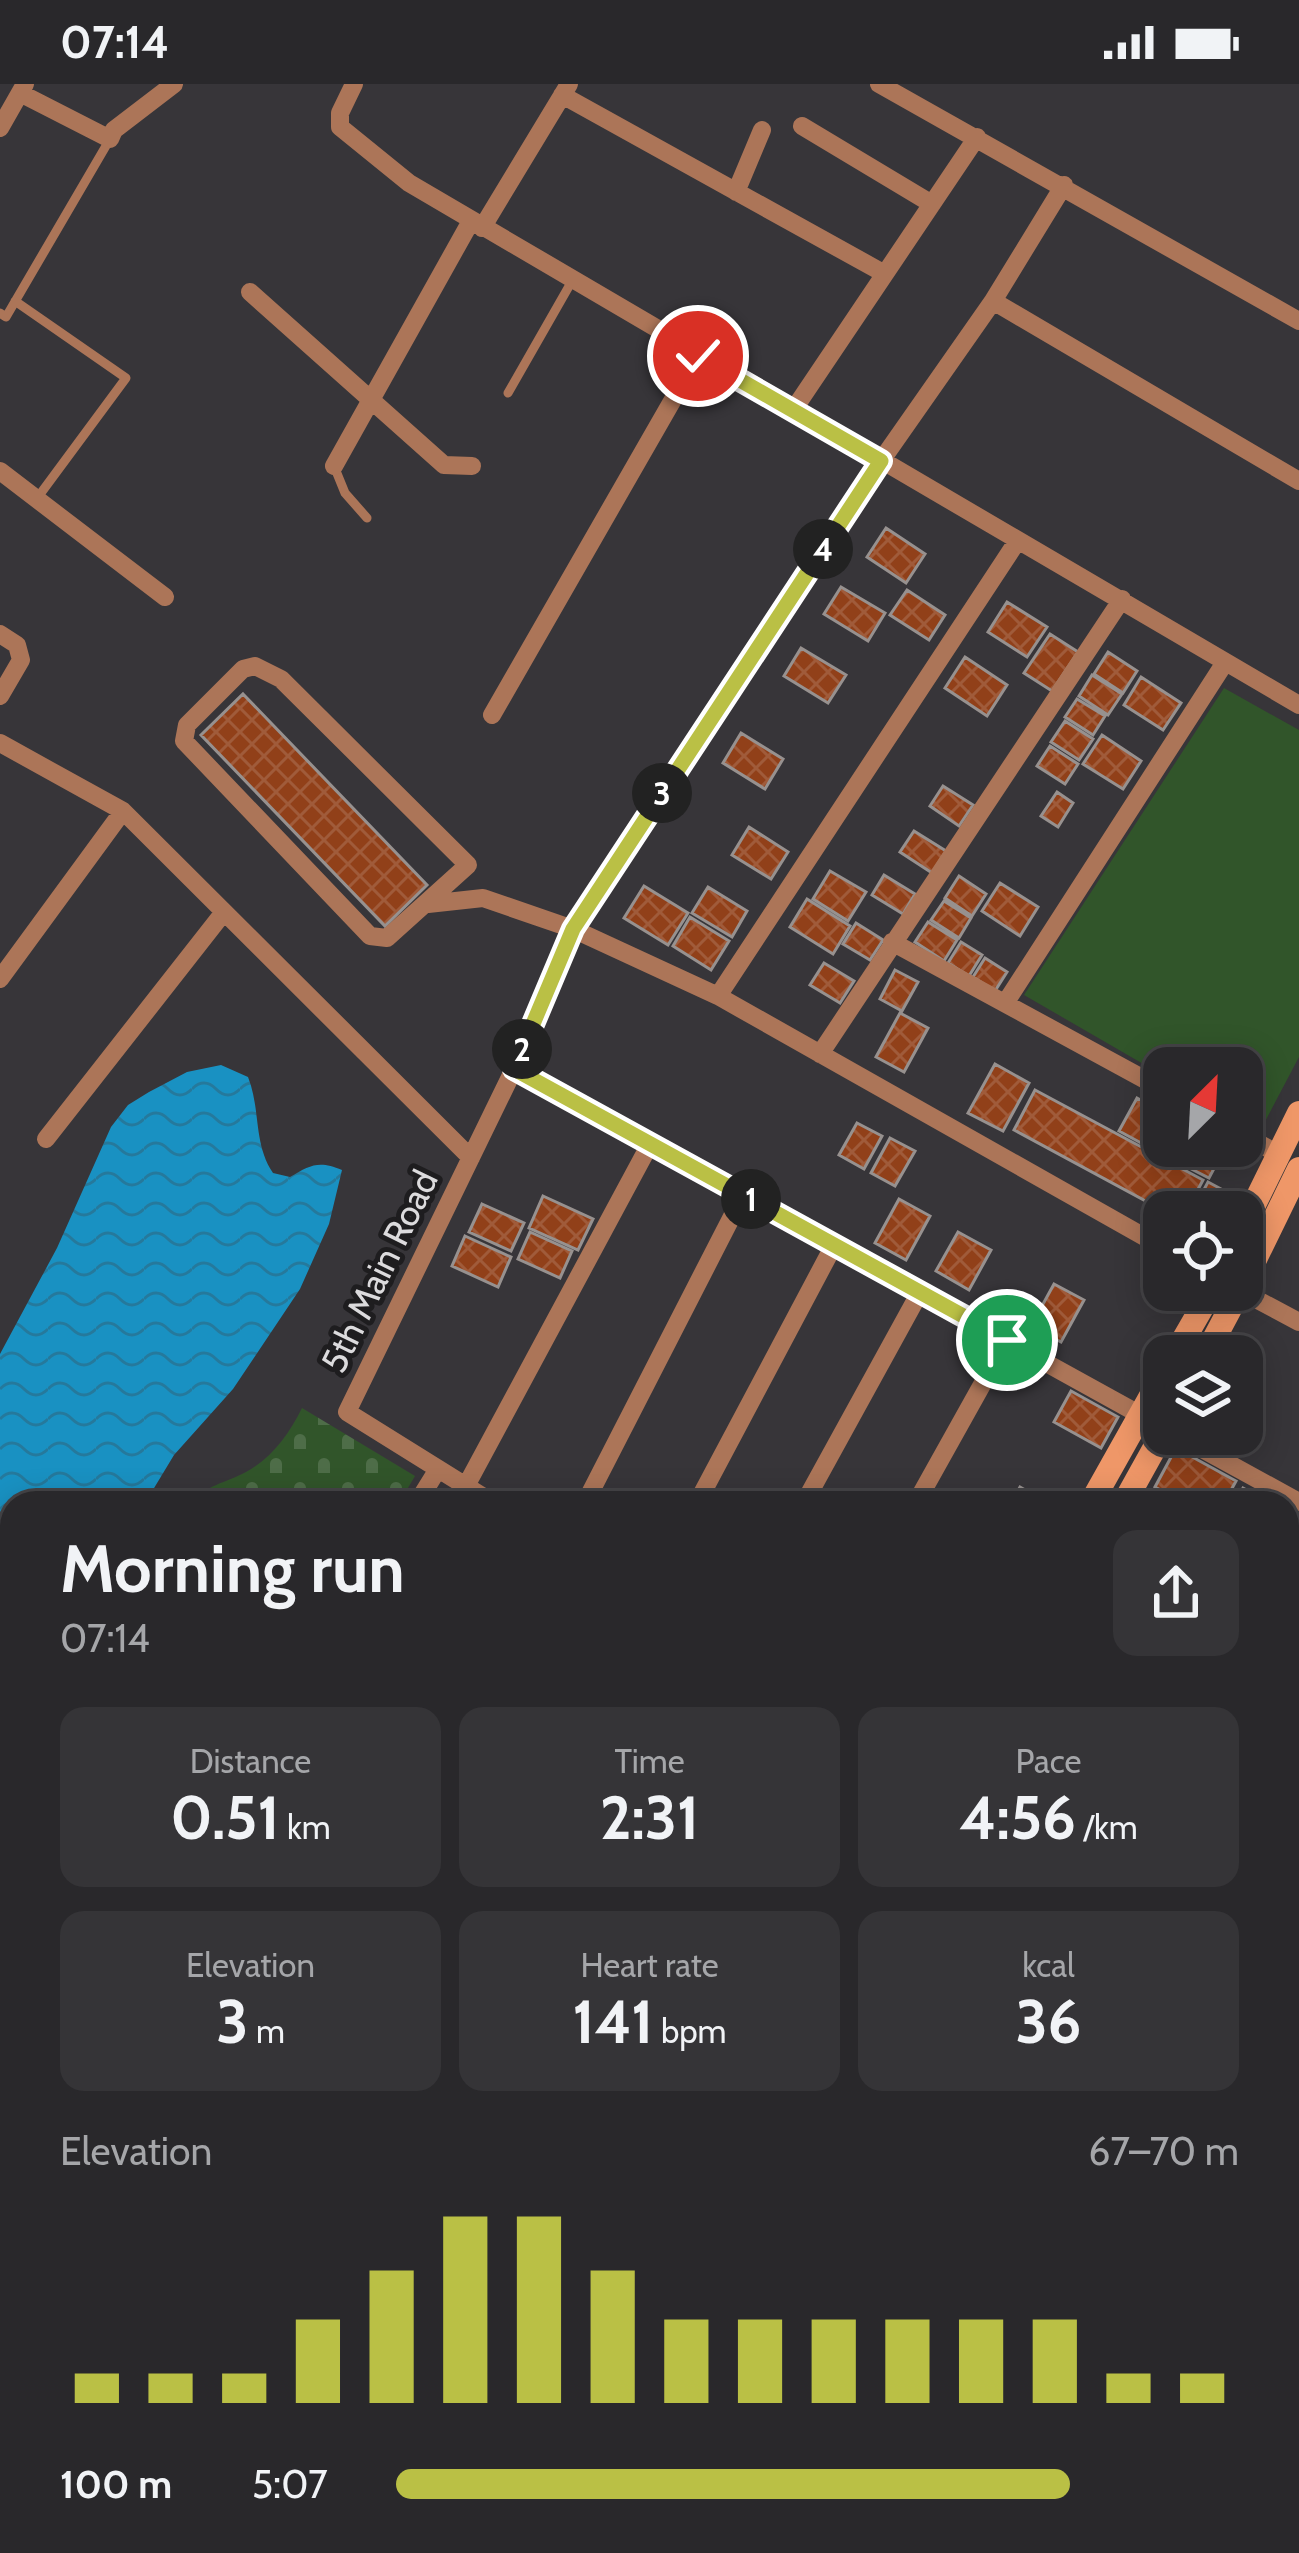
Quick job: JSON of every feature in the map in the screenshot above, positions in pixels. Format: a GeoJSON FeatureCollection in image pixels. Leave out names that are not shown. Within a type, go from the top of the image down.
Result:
{"type":"FeatureCollection","features":[{"type":"Feature","properties":{"kind":"street"},"geometry":{"type":"LineString","coordinates":[[0,128],[23,88],[110,139],[114,130],[174,84]]}},
{"type":"Feature","properties":{"kind":"street"},"geometry":{"type":"LineString","coordinates":[[354,84],[340,113],[340,128],[410,183],[792,412],[1299,705]]}},
{"type":"Feature","properties":{"kind":"street"},"geometry":{"type":"LineString","coordinates":[[879,84],[1299,321]]}},
{"type":"Feature","properties":{"kind":"street"},"geometry":{"type":"LineString","coordinates":[[334,466],[476,224],[565,90],[885,274]]}},
{"type":"Feature","properties":{"kind":"street"},"geometry":{"type":"LineString","coordinates":[[802,126],[932,204]]}},
{"type":"Feature","properties":{"kind":"street"},"geometry":{"type":"LineString","coordinates":[[736,192],[762,130]]}},
{"type":"Feature","properties":{"kind":"street"},"geometry":{"type":"LineString","coordinates":[[792,412],[977,137]]}},
{"type":"Feature","properties":{"kind":"street","name":"5th Main Road"},"geometry":{"type":"LineString","coordinates":[[474,1491],[347,1412],[514,1069],[573,929],[881,461],[993,301],[1064,185]]}},
{"type":"Feature","properties":{"kind":"street"},"geometry":{"type":"LineString","coordinates":[[250,292],[444,465],[472,466]]}},
{"type":"Feature","properties":{"kind":"street"},"geometry":{"type":"LineString","coordinates":[[993,301],[1299,481]]}},
{"type":"Feature","properties":{"kind":"street"},"geometry":{"type":"LineString","coordinates":[[492,715],[698,356]]}},
{"type":"Feature","properties":{"kind":"street"},"geometry":{"type":"LineString","coordinates":[[0,471],[165,597]]}},
{"type":"Feature","properties":{"kind":"street"},"geometry":{"type":"LineString","coordinates":[[718,996],[1018,540]]}},
{"type":"Feature","properties":{"kind":"street"},"geometry":{"type":"LineString","coordinates":[[820,1054],[1121,599]]}},
{"type":"Feature","properties":{"kind":"street"},"geometry":{"type":"LineString","coordinates":[[0,634],[17,645],[21,660],[0,696]]}},
{"type":"Feature","properties":{"kind":"street"},"geometry":{"type":"LineString","coordinates":[[1006,1002],[1224,664]]}},
{"type":"Feature","properties":{"kind":"street"},"geometry":{"type":"LineString","coordinates":[[428,904],[468,865],[272,672],[255,666],[243,669],[187,724],[184,741],[370,936],[387,938],[428,904],[483,898],[573,929],[718,996],[1143,1236]]}},
{"type":"Feature","properties":{"kind":"street"},"geometry":{"type":"LineString","coordinates":[[0,743],[123,811],[471,1158]]}},
{"type":"Feature","properties":{"kind":"street"},"geometry":{"type":"LineString","coordinates":[[0,980],[123,811]]}},
{"type":"Feature","properties":{"kind":"street"},"geometry":{"type":"LineString","coordinates":[[46,1139],[224,912]]}},
{"type":"Feature","properties":{"kind":"street"},"geometry":{"type":"LineString","coordinates":[[892,942],[1143,1078]]}},
{"type":"Feature","properties":{"kind":"street"},"geometry":{"type":"LineString","coordinates":[[514,1069],[1143,1416]]}},
{"type":"Feature","properties":{"kind":"street"},"geometry":{"type":"LineString","coordinates":[[1260,1191],[1299,1112]]}},
{"type":"Feature","properties":{"kind":"street"},"geometry":{"type":"LineString","coordinates":[[466,1486],[650,1144]]}},
{"type":"Feature","properties":{"kind":"street"},"geometry":{"type":"LineString","coordinates":[[1263,1146],[1278,1154]]}},
{"type":"Feature","properties":{"kind":"street"},"geometry":{"type":"LineString","coordinates":[[1263,1242],[1299,1169]]}},
{"type":"Feature","properties":{"kind":"street"},"geometry":{"type":"LineString","coordinates":[[590,1491],[743,1195]]}},
{"type":"Feature","properties":{"kind":"street"},"geometry":{"type":"LineString","coordinates":[[704,1491],[834,1245]]}},
{"type":"Feature","properties":{"kind":"street"},"geometry":{"type":"LineString","coordinates":[[811,1491],[920,1292]]}},
{"type":"Feature","properties":{"kind":"street"},"geometry":{"type":"LineString","coordinates":[[1263,1302],[1299,1322]]}},
{"type":"Feature","properties":{"kind":"street"},"geometry":{"type":"LineString","coordinates":[[923,1491],[1007,1340]]}},
{"type":"Feature","properties":{"kind":"street"},"geometry":{"type":"LineString","coordinates":[[1098,1491],[1143,1409]]}},
{"type":"Feature","properties":{"kind":"street"},"geometry":{"type":"LineString","coordinates":[[1131,1491],[1150,1455]]}},
{"type":"Feature","properties":{"kind":"street"},"geometry":{"type":"LineString","coordinates":[[1213,1455],[1279,1491]]}},
{"type":"Feature","properties":{"kind":"street"},"geometry":{"type":"LineString","coordinates":[[424,1491],[438,1469]]}},
{"type":"Feature","properties":{"kind":"lane"},"geometry":{"type":"LineString","coordinates":[[0,313],[6,317],[110,139]]}},
{"type":"Feature","properties":{"kind":"lane"},"geometry":{"type":"LineString","coordinates":[[508,393],[572,281]]}},
{"type":"Feature","properties":{"kind":"lane"},"geometry":{"type":"LineString","coordinates":[[15,301],[126,378],[36,499]]}},
{"type":"Feature","properties":{"kind":"lane"},"geometry":{"type":"LineString","coordinates":[[334,466],[344,493],[367,518]]}},
{"type":"Feature","properties":{"kind":"green space"},"geometry":{"type":"Polygon","coordinates":[[[1224,688],[1299,730],[1299,1057],[1263,1125],[1263,1047],[1143,1047],[1143,1064],[1024,995],[1224,688]]]}},
{"type":"Feature","properties":{"kind":"green space"},"geometry":{"type":"Polygon","coordinates":[[[302,1408],[415,1476],[406,1491],[205,1491],[264,1460],[302,1408]]]}},
{"type":"Feature","properties":{"kind":"water"},"geometry":{"type":"Polygon","coordinates":[[[221,1065],[248,1077],[262,1150],[273,1173],[290,1177],[321,1165],[342,1170],[329,1224],[300,1289],[233,1389],[174,1455],[152,1491],[0,1491],[0,1354],[57,1248],[111,1127],[128,1105],[187,1072],[221,1065]]]}},
{"type":"Feature","properties":{"kind":"building"},"geometry":{"type":"Polygon","coordinates":[[[886,528],[925,554],[906,583],[867,557],[886,528]]]}},
{"type":"Feature","properties":{"kind":"building"},"geometry":{"type":"Polygon","coordinates":[[[841,587],[885,613],[868,641],[824,614],[841,587]]]}},
{"type":"Feature","properties":{"kind":"building"},"geometry":{"type":"Polygon","coordinates":[[[907,590],[945,615],[929,640],[890,615],[907,590]]]}},
{"type":"Feature","properties":{"kind":"building"},"geometry":{"type":"Polygon","coordinates":[[[1007,602],[1047,627],[1027,657],[988,632],[1007,602]]]}},
{"type":"Feature","properties":{"kind":"building"},"geometry":{"type":"Polygon","coordinates":[[[1050,634],[1078,652],[1052,691],[1024,673],[1050,634]]]}},
{"type":"Feature","properties":{"kind":"building"},"geometry":{"type":"Polygon","coordinates":[[[801,648],[846,675],[828,703],[784,676],[801,648]]]}},
{"type":"Feature","properties":{"kind":"building"},"geometry":{"type":"Polygon","coordinates":[[[1108,652],[1137,671],[1123,693],[1094,674],[1108,652]]]}},
{"type":"Feature","properties":{"kind":"building"},"geometry":{"type":"Polygon","coordinates":[[[965,657],[1007,685],[987,716],[945,688],[965,657]]]}},
{"type":"Feature","properties":{"kind":"building"},"geometry":{"type":"Polygon","coordinates":[[[1092,675],[1122,694],[1108,715],[1079,696],[1092,675]]]}},
{"type":"Feature","properties":{"kind":"building"},"geometry":{"type":"Polygon","coordinates":[[[1141,677],[1181,703],[1163,730],[1124,705],[1141,677]]]}},
{"type":"Feature","properties":{"kind":"building"},"geometry":{"type":"Polygon","coordinates":[[[243,694],[427,885],[385,926],[201,735],[243,694]]]}},
{"type":"Feature","properties":{"kind":"building"},"geometry":{"type":"Polygon","coordinates":[[[1077,699],[1105,716],[1093,735],[1065,717],[1077,699]]]}},
{"type":"Feature","properties":{"kind":"building"},"geometry":{"type":"Polygon","coordinates":[[[1065,721],[1093,739],[1079,760],[1051,742],[1065,721]]]}},
{"type":"Feature","properties":{"kind":"building"},"geometry":{"type":"Polygon","coordinates":[[[741,733],[783,759],[765,789],[723,763],[741,733]]]}},
{"type":"Feature","properties":{"kind":"building"},"geometry":{"type":"Polygon","coordinates":[[[1102,735],[1141,761],[1123,789],[1083,764],[1102,735]]]}},
{"type":"Feature","properties":{"kind":"building"},"geometry":{"type":"Polygon","coordinates":[[[1050,746],[1078,764],[1065,784],[1037,766],[1050,746]]]}},
{"type":"Feature","properties":{"kind":"building"},"geometry":{"type":"Polygon","coordinates":[[[943,786],[973,805],[959,826],[930,806],[943,786]]]}},
{"type":"Feature","properties":{"kind":"building"},"geometry":{"type":"Polygon","coordinates":[[[1057,792],[1073,803],[1058,827],[1041,816],[1057,792]]]}},
{"type":"Feature","properties":{"kind":"building"},"geometry":{"type":"Polygon","coordinates":[[[749,827],[788,852],[771,879],[732,855],[749,827]]]}},
{"type":"Feature","properties":{"kind":"building"},"geometry":{"type":"Polygon","coordinates":[[[914,831],[946,851],[932,873],[900,852],[914,831]]]}},
{"type":"Feature","properties":{"kind":"building"},"geometry":{"type":"Polygon","coordinates":[[[830,871],[866,892],[848,921],[813,899],[830,871]]]}},
{"type":"Feature","properties":{"kind":"building"},"geometry":{"type":"Polygon","coordinates":[[[884,875],[915,894],[903,914],[872,895],[884,875]]]}},
{"type":"Feature","properties":{"kind":"building"},"geometry":{"type":"Polygon","coordinates":[[[959,876],[986,894],[972,916],[945,898],[959,876]]]}},
{"type":"Feature","properties":{"kind":"building"},"geometry":{"type":"Polygon","coordinates":[[[1000,883],[1038,907],[1020,936],[982,911],[1000,883]]]}},
{"type":"Feature","properties":{"kind":"building"},"geometry":{"type":"Polygon","coordinates":[[[644,886],[688,913],[668,945],[624,918],[644,886]]]}},
{"type":"Feature","properties":{"kind":"building"},"geometry":{"type":"Polygon","coordinates":[[[708,887],[747,911],[732,937],[692,913],[708,887]]]}},
{"type":"Feature","properties":{"kind":"building"},"geometry":{"type":"Polygon","coordinates":[[[807,899],[850,926],[833,954],[790,927],[807,899]]]}},
{"type":"Feature","properties":{"kind":"building"},"geometry":{"type":"Polygon","coordinates":[[[944,901],[971,918],[959,938],[931,920],[944,901]]]}},
{"type":"Feature","properties":{"kind":"building"},"geometry":{"type":"Polygon","coordinates":[[[690,917],[729,941],[711,970],[673,946],[690,917]]]}},
{"type":"Feature","properties":{"kind":"building"},"geometry":{"type":"Polygon","coordinates":[[[928,922],[957,940],[944,961],[915,942],[928,922]]]}},
{"type":"Feature","properties":{"kind":"building"},"geometry":{"type":"Polygon","coordinates":[[[856,923],[883,940],[870,960],[843,944],[856,923]]]}},
{"type":"Feature","properties":{"kind":"building"},"geometry":{"type":"Polygon","coordinates":[[[961,942],[982,955],[969,976],[948,963],[961,942]]]}},
{"type":"Feature","properties":{"kind":"building"},"geometry":{"type":"Polygon","coordinates":[[[985,958],[1007,972],[995,991],[973,977],[985,958]]]}},
{"type":"Feature","properties":{"kind":"building"},"geometry":{"type":"Polygon","coordinates":[[[824,963],[854,981],[840,1003],[810,985],[824,963]]]}},
{"type":"Feature","properties":{"kind":"building"},"geometry":{"type":"Polygon","coordinates":[[[895,970],[918,982],[902,1011],[880,999],[895,970]]]}},
{"type":"Feature","properties":{"kind":"building"},"geometry":{"type":"Polygon","coordinates":[[[900,1013],[928,1028],[904,1072],[876,1057],[900,1013]]]}},
{"type":"Feature","properties":{"kind":"building"},"geometry":{"type":"Polygon","coordinates":[[[995,1064],[1029,1083],[1003,1131],[968,1113],[995,1064]]]}},
{"type":"Feature","properties":{"kind":"building"},"geometry":{"type":"Polygon","coordinates":[[[1035,1090],[1143,1148],[1143,1167],[1179,1167],[1203,1180],[1197,1191],[1143,1191],[1143,1200],[1014,1130],[1035,1090]]]}},
{"type":"Feature","properties":{"kind":"building"},"geometry":{"type":"Polygon","coordinates":[[[1137,1098],[1143,1101],[1143,1144],[1119,1131],[1137,1098]]]}},
{"type":"Feature","properties":{"kind":"building"},"geometry":{"type":"Polygon","coordinates":[[[857,1123],[882,1136],[864,1169],[839,1155],[857,1123]]]}},
{"type":"Feature","properties":{"kind":"building"},"geometry":{"type":"Polygon","coordinates":[[[890,1138],[915,1151],[895,1186],[871,1173],[890,1138]]]}},
{"type":"Feature","properties":{"kind":"building"},"geometry":{"type":"Polygon","coordinates":[[[1188,1167],[1215,1167],[1209,1178],[1188,1167]]]}},
{"type":"Feature","properties":{"kind":"building"},"geometry":{"type":"Polygon","coordinates":[[[1208,1182],[1225,1191],[1203,1191],[1208,1182]]]}},
{"type":"Feature","properties":{"kind":"building"},"geometry":{"type":"Polygon","coordinates":[[[543,1196],[593,1219],[578,1250],[529,1228],[543,1196]]]}},
{"type":"Feature","properties":{"kind":"building"},"geometry":{"type":"Polygon","coordinates":[[[899,1199],[930,1216],[906,1260],[875,1243],[899,1199]]]}},
{"type":"Feature","properties":{"kind":"building"},"geometry":{"type":"Polygon","coordinates":[[[482,1204],[524,1223],[511,1251],[469,1232],[482,1204]]]}},
{"type":"Feature","properties":{"kind":"building"},"geometry":{"type":"Polygon","coordinates":[[[530,1232],[572,1251],[560,1278],[518,1259],[530,1232]]]}},
{"type":"Feature","properties":{"kind":"building"},"geometry":{"type":"Polygon","coordinates":[[[958,1232],[991,1250],[969,1290],[936,1271],[958,1232]]]}},
{"type":"Feature","properties":{"kind":"building"},"geometry":{"type":"Polygon","coordinates":[[[465,1236],[511,1257],[498,1287],[452,1266],[465,1236]]]}},
{"type":"Feature","properties":{"kind":"building"},"geometry":{"type":"Polygon","coordinates":[[[1054,1284],[1084,1300],[1061,1342],[1031,1326],[1054,1284]]]}},
{"type":"Feature","properties":{"kind":"building"},"geometry":{"type":"Polygon","coordinates":[[[1071,1391],[1118,1417],[1101,1448],[1054,1422],[1071,1391]]]}},
{"type":"Feature","properties":{"kind":"building"},"geometry":{"type":"Polygon","coordinates":[[[1172,1455],[1189,1455],[1236,1481],[1231,1491],[1155,1487],[1172,1455]]]}},
{"type":"Feature","properties":{"kind":"route"},"geometry":{"type":"LineString","coordinates":[[698,356],[881,461],[573,929],[514,1069],[1007,1340]]}}]}
